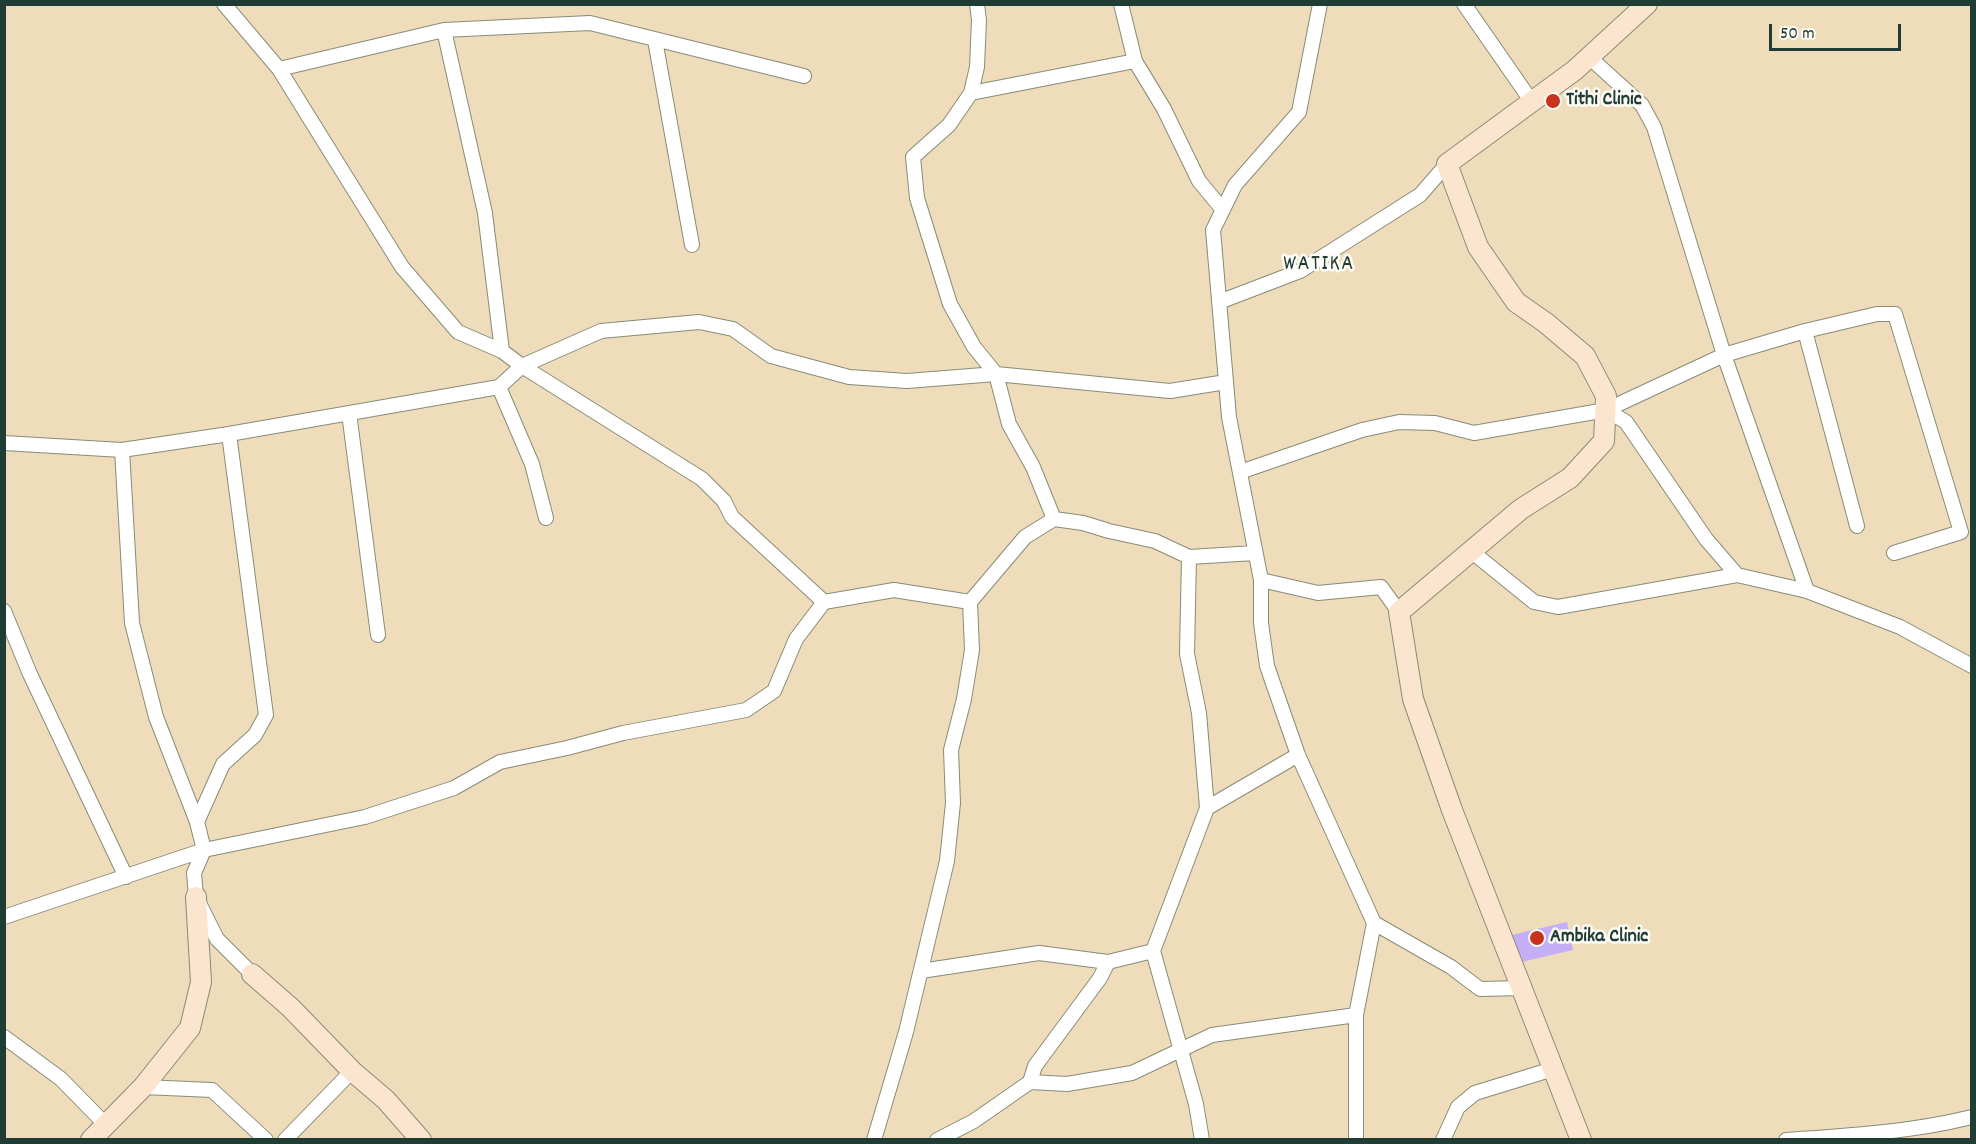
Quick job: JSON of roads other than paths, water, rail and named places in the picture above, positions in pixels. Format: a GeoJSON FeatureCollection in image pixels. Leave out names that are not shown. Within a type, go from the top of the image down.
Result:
{"type":"FeatureCollection","features":[{"type":"Feature","properties":{"kind":"street"},"geometry":{"type":"LineString","coordinates":[[224,4],[279,69],[402,267],[458,332],[502,351],[522,366],[702,479],[724,501],[732,517],[824,602]]}},
{"type":"Feature","properties":{"kind":"street"},"geometry":{"type":"LineString","coordinates":[[977,4],[979,20],[977,67],[971,93],[949,125],[913,157],[917,198],[950,304],[974,347],[996,374],[1009,424],[1033,466],[1054,519]]}},
{"type":"Feature","properties":{"kind":"street"},"geometry":{"type":"LineString","coordinates":[[1121,4],[1135,61],[1164,109],[1199,181],[1223,210]]}},
{"type":"Feature","properties":{"kind":"street"},"geometry":{"type":"LineString","coordinates":[[1320,4],[1299,112],[1235,185],[1213,230],[1229,417],[1261,580],[1262,623],[1267,666],[1298,755],[1374,923],[1356,1015],[1356,1140]]}},
{"type":"Feature","properties":{"kind":"street"},"geometry":{"type":"LineString","coordinates":[[1464,4],[1532,102]]}},
{"type":"Feature","properties":{"kind":"street"},"geometry":{"type":"LineString","coordinates":[[1219,302],[1300,271],[1420,195],[1447,165],[1589,57],[1647,4]]}},
{"type":"Feature","properties":{"kind":"street"},"geometry":{"type":"LineString","coordinates":[[279,69],[444,30],[590,23],[804,76]]}},
{"type":"Feature","properties":{"kind":"street"},"geometry":{"type":"LineString","coordinates":[[444,30],[485,213],[502,351]]}},
{"type":"Feature","properties":{"kind":"street"},"geometry":{"type":"LineString","coordinates":[[655,40],[692,245]]}},
{"type":"Feature","properties":{"kind":"street"},"geometry":{"type":"LineString","coordinates":[[1589,57],[1642,105],[1654,127],[1724,355],[1807,591]]}},
{"type":"Feature","properties":{"kind":"street"},"geometry":{"type":"LineString","coordinates":[[971,93],[1135,61]]}},
{"type":"Feature","properties":{"kind":"street"},"geometry":{"type":"LineString","coordinates":[[1399,612],[1521,509],[1570,477],[1604,441],[1606,396],[1585,356],[1546,323],[1516,302],[1478,247],[1447,165]]}},
{"type":"Feature","properties":{"kind":"street"},"geometry":{"type":"LineString","coordinates":[[1240,472],[1362,430],[1399,422],[1435,423],[1474,433],[1606,410],[1724,355],[1805,331],[1877,314],[1895,314],[1961,532],[1894,552]]}},
{"type":"Feature","properties":{"kind":"street"},"geometry":{"type":"LineString","coordinates":[[4,443],[122,450],[229,434],[499,387],[522,366],[601,331],[699,322],[733,329],[771,356],[849,377],[907,381],[996,374],[1170,391],[1226,382]]}},
{"type":"Feature","properties":{"kind":"street"},"geometry":{"type":"LineString","coordinates":[[1805,331],[1857,526]]}},
{"type":"Feature","properties":{"kind":"street"},"geometry":{"type":"LineString","coordinates":[[499,387],[532,464],[546,518]]}},
{"type":"Feature","properties":{"kind":"street"},"geometry":{"type":"LineString","coordinates":[[1606,410],[1626,422],[1706,539],[1737,575]]}},
{"type":"Feature","properties":{"kind":"street"},"geometry":{"type":"LineString","coordinates":[[349,413],[378,635]]}},
{"type":"Feature","properties":{"kind":"street"},"geometry":{"type":"LineString","coordinates":[[197,822],[223,764],[255,735],[266,715],[229,434]]}},
{"type":"Feature","properties":{"kind":"street"},"geometry":{"type":"LineString","coordinates":[[91,1140],[143,1087],[190,1028],[201,982],[195,873],[204,850],[197,822],[156,717],[132,623],[122,450]]}},
{"type":"Feature","properties":{"kind":"street"},"geometry":{"type":"LineString","coordinates":[[874,1140],[903,1042],[947,861],[953,803],[951,750],[964,699],[972,650],[970,602],[1025,537],[1054,519],[1083,523],[1155,541],[1189,557],[1255,553]]}},
{"type":"Feature","properties":{"kind":"street"},"geometry":{"type":"LineString","coordinates":[[1471,551],[1534,602],[1558,607],[1737,575],[1807,591],[1900,627],[1971,666]]}},
{"type":"Feature","properties":{"kind":"street"},"geometry":{"type":"LineString","coordinates":[[1189,557],[1187,654],[1199,713],[1207,808],[1153,951],[1196,1104],[1202,1140]]}},
{"type":"Feature","properties":{"kind":"street"},"geometry":{"type":"LineString","coordinates":[[1261,580],[1318,593],[1381,587],[1399,612],[1413,699],[1452,810],[1581,1140]]}},
{"type":"Feature","properties":{"kind":"street"},"geometry":{"type":"LineString","coordinates":[[4,917],[204,850],[365,817],[454,788],[501,762],[623,733],[746,710],[774,691],[796,639],[824,602],[894,590],[970,602]]}},
{"type":"Feature","properties":{"kind":"street"},"geometry":{"type":"LineString","coordinates":[[4,611],[30,674],[126,877]]}},
{"type":"Feature","properties":{"kind":"street"},"geometry":{"type":"LineString","coordinates":[[1207,808],[1298,755]]}},
{"type":"Feature","properties":{"kind":"street"},"geometry":{"type":"LineString","coordinates":[[196,897],[217,939],[291,1008],[352,1071],[386,1100],[420,1140]]}},
{"type":"Feature","properties":{"kind":"street"},"geometry":{"type":"LineString","coordinates":[[1374,923],[1451,967],[1480,989],[1522,988]]}},
{"type":"Feature","properties":{"kind":"street"},"geometry":{"type":"LineString","coordinates":[[921,971],[1039,953],[1108,962],[1153,951]]}},
{"type":"Feature","properties":{"kind":"street"},"geometry":{"type":"LineString","coordinates":[[938,1140],[974,1121],[1030,1082],[1035,1066],[1100,978],[1108,962]]}},
{"type":"Feature","properties":{"kind":"street"},"geometry":{"type":"LineString","coordinates":[[1030,1082],[1067,1084],[1132,1073],[1212,1035],[1356,1015]]}},
{"type":"Feature","properties":{"kind":"street"},"geometry":{"type":"LineString","coordinates":[[4,1037],[61,1079],[106,1125]]}},
{"type":"Feature","properties":{"kind":"street"},"geometry":{"type":"LineString","coordinates":[[1443,1140],[1458,1107],[1475,1093],[1553,1069]]}},
{"type":"Feature","properties":{"kind":"street"},"geometry":{"type":"LineString","coordinates":[[285,1140],[352,1071]]}},
{"type":"Feature","properties":{"kind":"street"},"geometry":{"type":"LineString","coordinates":[[143,1087],[212,1090],[267,1140]]}},
{"type":"Feature","properties":{"kind":"street"},"geometry":{"type":"LineString","coordinates":[[1786,1140],[1857,1135],[1953,1122],[1971,1117]]}},
{"type":"Feature","properties":{"kind":"place","name":"Tithi Clinic"},"geometry":{"type":"Point","coordinates":[1553,101]}},
{"type":"Feature","properties":{"kind":"place","name":"Ambika Clinic"},"geometry":{"type":"Point","coordinates":[1537,938]}},
{"type":"Feature","properties":{"kind":"district","name":"WATIKA"},"geometry":{"type":"Point","coordinates":[1319,266]}}]}
